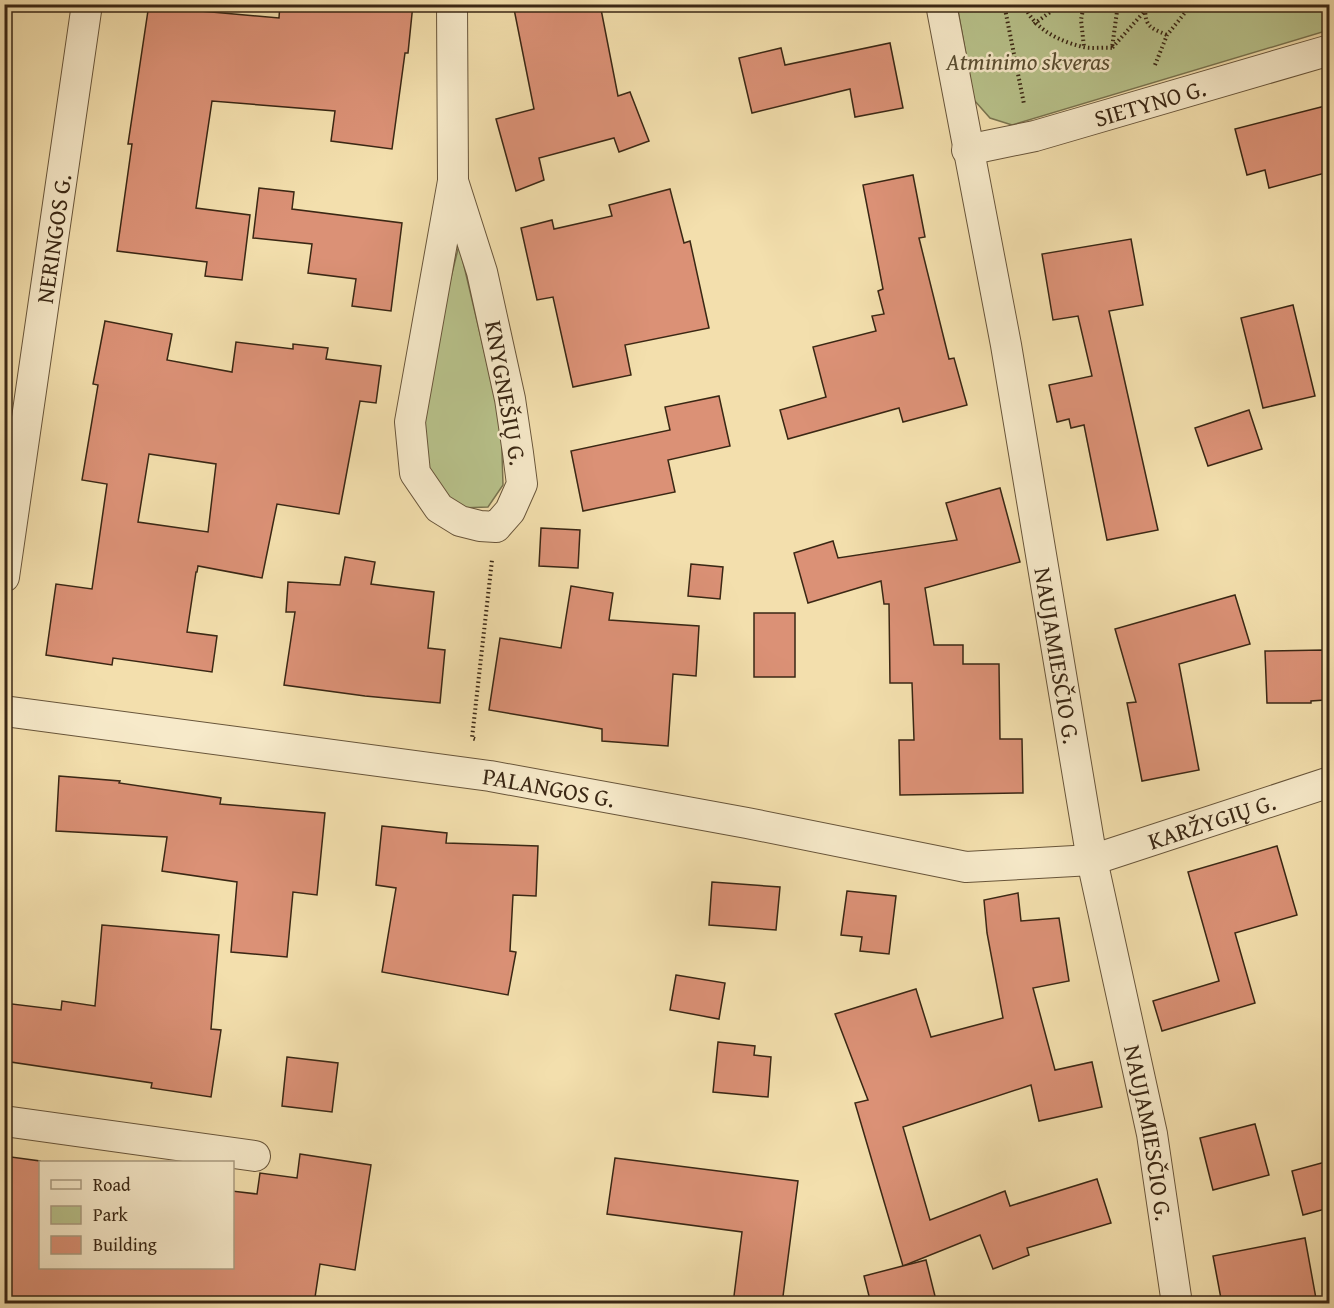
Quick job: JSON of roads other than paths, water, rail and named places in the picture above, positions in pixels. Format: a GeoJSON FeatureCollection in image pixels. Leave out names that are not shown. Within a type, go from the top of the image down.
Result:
{"type":"FeatureCollection","features":[{"type":"Feature","properties":{"kind":"street","name":"NERINGOS G."},"geometry":{"type":"LineString","coordinates":[[4,577],[13,471],[87,4]]}},
{"type":"Feature","properties":{"kind":"street","name":"KNYGNEŠIŲ G."},"geometry":{"type":"LineString","coordinates":[[452,4],[453,181],[410,422],[415,474],[440,508],[460,521],[496,527],[510,512],[522,484],[510,399],[482,272],[453,181]]}},
{"type":"Feature","properties":{"kind":"street","name":"NAUJAMIESČIO G."},"geometry":{"type":"LineString","coordinates":[[941,4],[1006,345],[1092,860],[1152,1134],[1178,1304]]}},
{"type":"Feature","properties":{"kind":"street","name":"SIETYNO G."},"geometry":{"type":"LineString","coordinates":[[968,150],[1035,136],[1329,50]]}},
{"type":"Feature","properties":{"kind":"street","name":"PALANGOS G."},"geometry":{"type":"LineString","coordinates":[[4,711],[489,776],[747,823],[966,867],[1092,860]]}},
{"type":"Feature","properties":{"kind":"street","name":"KARŽYGIŲ G."},"geometry":{"type":"LineString","coordinates":[[1092,860],[1329,782]]}},
{"type":"Feature","properties":{"kind":"street"},"geometry":{"type":"LineString","coordinates":[[4,1120],[255,1156]]}},
{"type":"Feature","properties":{"kind":"park label","name":"Atminimo skveras"},"geometry":{"type":"Point","coordinates":[1028,61]}}]}
